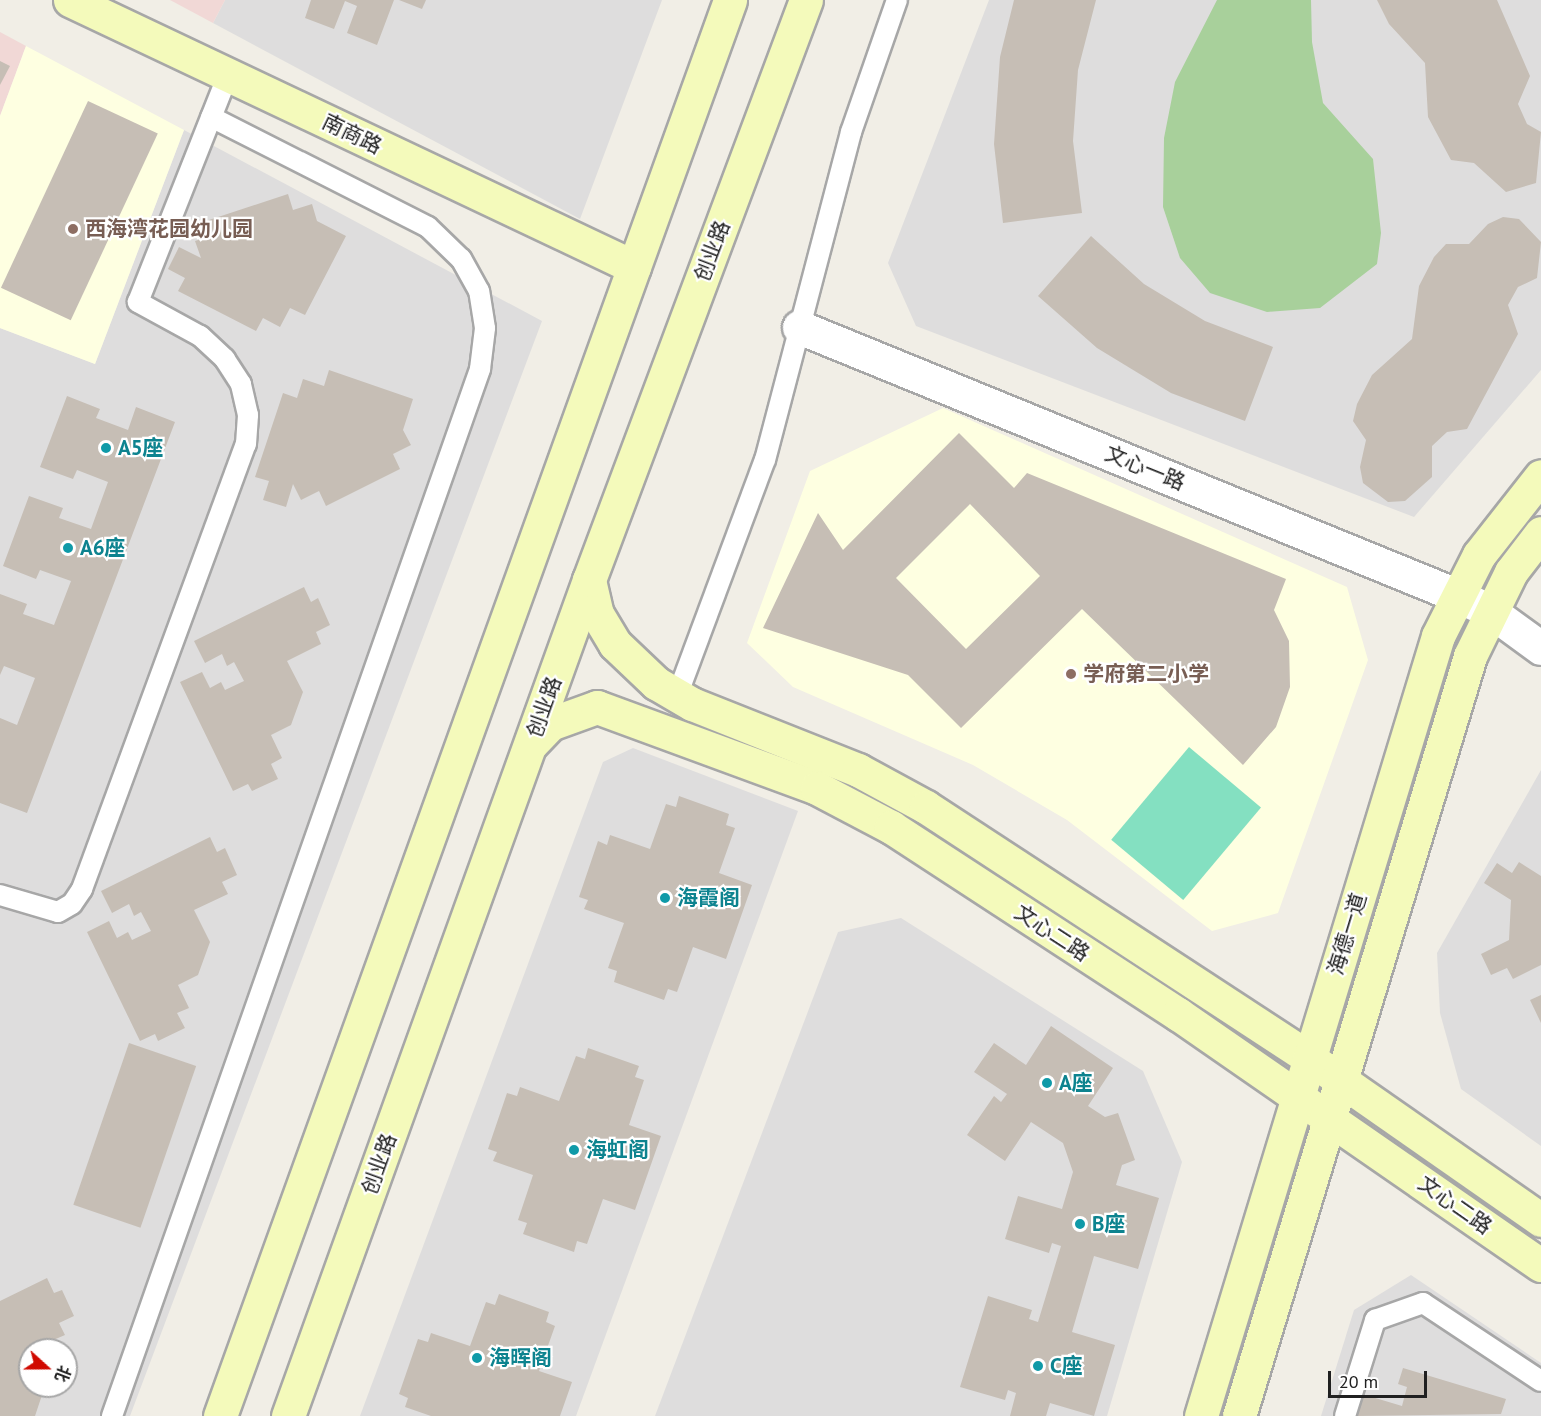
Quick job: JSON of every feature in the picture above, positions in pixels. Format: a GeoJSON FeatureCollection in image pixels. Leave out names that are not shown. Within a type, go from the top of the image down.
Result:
{"type":"FeatureCollection","features":[{"type":"Feature","properties":{"kind":"street","name":"南商路"},"geometry":{"type":"LineString","coordinates":[[70,0],[634,267]]}},
{"type":"Feature","properties":{"kind":"street"},"geometry":{"type":"LineString","coordinates":[[220,1416],[730,0]]}},
{"type":"Feature","properties":{"kind":"street","name":"创业路"},"geometry":{"type":"LineString","coordinates":[[288,1416],[589,580],[806,0]]}},
{"type":"Feature","properties":{"kind":"street","name":"文心一路"},"geometry":{"type":"LineString","coordinates":[[799,327],[1456,595],[1490,611],[1541,648]]}},
{"type":"Feature","properties":{"kind":"street","name":"海德一道"},"geometry":{"type":"LineString","coordinates":[[1201,1416],[1422,686],[1456,595],[1484,548],[1541,476]]}},
{"type":"Feature","properties":{"kind":"street","name":"海德一道"},"geometry":{"type":"LineString","coordinates":[[1239,1416],[1454,704],[1490,611],[1541,533]]}},
{"type":"Feature","properties":{"kind":"street","name":"文心二路"},"geometry":{"type":"LineString","coordinates":[[589,580],[597,614],[615,644],[636,667],[677,696],[858,770],[926,807],[1309,1058],[1541,1220]]}},
{"type":"Feature","properties":{"kind":"street","name":"文心二路"},"geometry":{"type":"LineString","coordinates":[[530,746],[550,724],[597,707],[817,788],[891,827],[1298,1096],[1541,1265]]}},
{"type":"Feature","properties":{"kind":"lane"},"geometry":{"type":"LineString","coordinates":[[677,696],[765,460],[851,132],[897,0]]}},
{"type":"Feature","properties":{"kind":"lane"},"geometry":{"type":"LineString","coordinates":[[0,895],[58,912],[72,904],[82,889],[246,444],[248,415],[241,384],[225,359],[200,336],[138,302],[228,75]]}},
{"type":"Feature","properties":{"kind":"lane"},"geometry":{"type":"LineString","coordinates":[[112,1416],[480,369],[485,328],[474,283],[461,259],[428,227],[211,117]]}},
{"type":"Feature","properties":{"kind":"lane"},"geometry":{"type":"LineString","coordinates":[[1345,1416],[1375,1320],[1423,1303],[1541,1382]]}},
{"type":"Feature","properties":{"kind":"shaded area"},"geometry":{"type":"Polygon","coordinates":[[[170,0],[225,0],[213,23],[170,0]]]}},
{"type":"Feature","properties":{"kind":"shaded area"},"geometry":{"type":"Polygon","coordinates":[[[225,0],[662,0],[580,219],[213,23],[225,0]]]}},
{"type":"Feature","properties":{"kind":"shaded area"},"geometry":{"type":"Polygon","coordinates":[[[989,0],[1541,0],[1541,370],[1414,517],[916,326],[888,263],[989,0]]]}},
{"type":"Feature","properties":{"kind":"shaded area"},"geometry":{"type":"Polygon","coordinates":[[[0,32],[26,46],[0,116],[0,32]]]}},
{"type":"Feature","properties":{"kind":"shaded area","name":"西海湾花园幼儿园"},"geometry":{"type":"Polygon","coordinates":[[[26,46],[184,130],[95,364],[0,328],[0,116],[26,46]]]}},
{"type":"Feature","properties":{"kind":"shaded area"},"geometry":{"type":"Polygon","coordinates":[[[184,130],[542,321],[130,1416],[0,1416],[0,328],[95,364],[184,130]]]}},
{"type":"Feature","properties":{"kind":"shaded area","name":"学府第二小学"},"geometry":{"type":"Polygon","coordinates":[[[943,408],[1347,587],[1368,660],[1278,913],[1212,931],[1067,820],[973,765],[793,687],[747,643],[810,471],[943,408]]]}},
{"type":"Feature","properties":{"kind":"shaded area"},"geometry":{"type":"Polygon","coordinates":[[[633,748],[798,811],[576,1416],[360,1416],[603,762],[633,748]]]}},
{"type":"Feature","properties":{"kind":"shaded area"},"geometry":{"type":"Polygon","coordinates":[[[1541,770],[1541,1146],[1461,1089],[1440,1013],[1437,953],[1541,770]]]}},
{"type":"Feature","properties":{"kind":"shaded area"},"geometry":{"type":"Polygon","coordinates":[[[901,918],[1143,1071],[1182,1162],[1107,1416],[655,1416],[838,932],[901,918]]]}},
{"type":"Feature","properties":{"kind":"shaded area"},"geometry":{"type":"Polygon","coordinates":[[[1411,1275],[1541,1363],[1541,1416],[1321,1416],[1354,1310],[1411,1275]]]}},
{"type":"Feature","properties":{"kind":"green space"},"geometry":{"type":"Polygon","coordinates":[[[1217,0],[1311,0],[1312,42],[1323,103],[1373,159],[1381,233],[1377,264],[1320,308],[1267,312],[1210,293],[1180,258],[1163,207],[1164,138],[1175,82],[1217,0]]]}},
{"type":"Feature","properties":{"kind":"green space"},"geometry":{"type":"Polygon","coordinates":[[[1189,747],[1261,807],[1183,900],[1111,840],[1189,747]]]}},
{"type":"Feature","properties":{"kind":"building"},"geometry":{"type":"Polygon","coordinates":[[[311,0],[394,0],[377,45],[347,33],[357,6],[345,1],[334,29],[305,18],[311,0]]]}},
{"type":"Feature","properties":{"kind":"building"},"geometry":{"type":"Polygon","coordinates":[[[399,0],[426,0],[422,9],[399,0]]]}},
{"type":"Feature","properties":{"kind":"building"},"geometry":{"type":"Polygon","coordinates":[[[1014,0],[1096,0],[1078,70],[1073,141],[1082,213],[1003,223],[994,144],[1000,57],[1014,0]]]}},
{"type":"Feature","properties":{"kind":"building"},"geometry":{"type":"Polygon","coordinates":[[[1377,0],[1497,0],[1530,76],[1518,104],[1527,124],[1541,132],[1536,183],[1506,192],[1474,163],[1451,160],[1428,117],[1425,63],[1389,24],[1377,0]]]}},
{"type":"Feature","properties":{"kind":"building"},"geometry":{"type":"Polygon","coordinates":[[[0,61],[10,66],[0,85],[0,61]]]}},
{"type":"Feature","properties":{"kind":"building"},"geometry":{"type":"Polygon","coordinates":[[[88,101],[158,134],[71,320],[1,288],[88,101]]]}},
{"type":"Feature","properties":{"kind":"building"},"geometry":{"type":"Polygon","coordinates":[[[288,194],[293,210],[312,204],[317,221],[346,236],[305,315],[290,308],[280,327],[263,318],[256,331],[178,291],[185,278],[168,269],[179,247],[201,258],[195,241],[214,235],[209,220],[288,194]]]}},
{"type":"Feature","properties":{"kind":"building"},"geometry":{"type":"Polygon","coordinates":[[[1503,217],[1519,219],[1541,242],[1537,278],[1518,287],[1508,305],[1518,334],[1467,429],[1447,432],[1432,446],[1432,477],[1405,501],[1388,502],[1363,483],[1360,467],[1366,440],[1353,421],[1357,404],[1372,375],[1412,339],[1419,286],[1434,257],[1446,244],[1469,244],[1488,224],[1503,217]]]}},
{"type":"Feature","properties":{"kind":"building"},"geometry":{"type":"Polygon","coordinates":[[[1091,236],[1144,284],[1205,321],[1273,347],[1245,421],[1171,393],[1097,348],[1038,296],[1091,236]]]}},
{"type":"Feature","properties":{"kind":"building"},"geometry":{"type":"Polygon","coordinates":[[[329,370],[413,399],[403,430],[411,445],[393,454],[400,469],[326,506],[319,491],[301,500],[293,484],[286,507],[263,500],[269,481],[255,477],[283,393],[297,398],[303,379],[324,386],[329,370]]]}},
{"type":"Feature","properties":{"kind":"building"},"geometry":{"type":"Polygon","coordinates":[[[67,396],[100,409],[96,418],[128,430],[136,407],[175,422],[27,813],[0,803],[0,718],[17,725],[35,678],[4,666],[0,675],[0,594],[27,604],[23,614],[54,625],[71,581],[40,570],[36,579],[3,566],[29,496],[63,508],[59,518],[91,529],[108,482],[77,470],[73,479],[40,467],[67,396]]]}},
{"type":"Feature","properties":{"kind":"building"},"geometry":{"type":"Polygon","coordinates":[[[959,433],[1014,488],[1027,473],[1286,579],[1274,610],[1289,641],[1290,687],[1276,727],[1243,765],[1082,609],[961,728],[908,675],[763,628],[818,513],[843,550],[959,433]],[[970,504],[896,578],[966,649],[1040,576],[970,504]]]}},
{"type":"Feature","properties":{"kind":"building"},"geometry":{"type":"Polygon","coordinates":[[[304,587],[311,602],[318,598],[330,625],[316,632],[321,644],[287,661],[303,692],[291,725],[271,735],[282,758],[271,764],[278,779],[252,791],[248,784],[233,791],[180,682],[202,672],[210,688],[221,682],[225,690],[244,681],[234,662],[227,666],[222,654],[205,663],[194,641],[304,587]]]}},
{"type":"Feature","properties":{"kind":"building","name":"海霞阁"},"geometry":{"type":"Polygon","coordinates":[[[679,796],[729,814],[726,825],[735,828],[719,873],[752,885],[726,959],[693,947],[677,992],[668,989],[664,1000],[614,982],[617,971],[608,968],[624,923],[584,909],[588,900],[579,897],[598,841],[607,845],[610,835],[650,849],[666,804],[676,807],[679,796]]]}},
{"type":"Feature","properties":{"kind":"building"},"geometry":{"type":"Polygon","coordinates":[[[210,837],[217,852],[225,848],[237,875],[222,882],[228,894],[194,910],[210,942],[198,975],[178,985],[189,1008],[177,1013],[185,1028],[158,1041],[155,1034],[140,1041],[87,932],[109,921],[117,938],[128,932],[132,940],[151,931],[141,912],[134,916],[129,904],[112,913],[101,891],[210,837]]]}},
{"type":"Feature","properties":{"kind":"building"},"geometry":{"type":"Polygon","coordinates":[[[1519,862],[1541,876],[1541,965],[1513,979],[1507,968],[1491,975],[1481,954],[1509,940],[1511,900],[1484,883],[1497,863],[1512,873],[1519,862]]]}},
{"type":"Feature","properties":{"kind":"building"},"geometry":{"type":"Polygon","coordinates":[[[1541,995],[1541,1023],[1530,1000],[1541,995]]]}},
{"type":"Feature","properties":{"kind":"building"},"geometry":{"type":"Polygon","coordinates":[[[1051,1026],[1113,1068],[1088,1106],[1105,1117],[1118,1113],[1135,1160],[1122,1165],[1116,1185],[1159,1198],[1138,1269],[1094,1256],[1072,1332],[1115,1345],[1094,1416],[1050,1403],[1046,1416],[1010,1416],[1016,1393],[1008,1390],[1005,1400],[960,1387],[988,1296],[1032,1310],[1029,1319],[1038,1322],[1061,1246],[1052,1243],[1049,1253],[1005,1239],[1018,1196],[1062,1209],[1073,1172],[1063,1143],[1031,1122],[1005,1161],[967,1135],[994,1096],[1001,1102],[1007,1094],[974,1072],[994,1043],[1026,1065],[1051,1026]]]}},
{"type":"Feature","properties":{"kind":"building"},"geometry":{"type":"Polygon","coordinates":[[[129,1043],[196,1066],[140,1228],[73,1205],[129,1043]]]}},
{"type":"Feature","properties":{"kind":"building","name":"海虹阁"},"geometry":{"type":"Polygon","coordinates":[[[588,1048],[639,1066],[635,1077],[644,1080],[629,1125],[661,1136],[635,1210],[603,1199],[587,1244],[577,1241],[574,1252],[523,1234],[527,1223],[518,1220],[533,1175],[493,1161],[497,1152],[488,1149],[507,1093],[517,1096],[520,1087],[559,1101],[576,1056],[585,1059],[588,1048]]]}},
{"type":"Feature","properties":{"kind":"building"},"geometry":{"type":"Polygon","coordinates":[[[47,1278],[54,1293],[62,1290],[74,1316],[59,1323],[65,1335],[58,1338],[18,1338],[18,1398],[41,1398],[35,1416],[0,1416],[0,1301],[47,1278]]]}},
{"type":"Feature","properties":{"kind":"building","name":"海晖阁"},"geometry":{"type":"Polygon","coordinates":[[[499,1294],[549,1312],[546,1322],[555,1326],[539,1371],[572,1382],[560,1416],[431,1416],[405,1407],[408,1398],[399,1394],[418,1339],[428,1342],[431,1333],[470,1346],[486,1302],[495,1305],[499,1294]]]}},
{"type":"Feature","properties":{"kind":"building"},"geometry":{"type":"Polygon","coordinates":[[[1403,1368],[1506,1399],[1501,1414],[1356,1416],[1362,1394],[1402,1406],[1407,1387],[1398,1384],[1403,1368]]]}},
{"type":"Feature","properties":{"kind":"place","name":"西海湾花园幼儿园"},"geometry":{"type":"Point","coordinates":[73,229]}},
{"type":"Feature","properties":{"kind":"place","name":"A5座"},"geometry":{"type":"Point","coordinates":[106,448]}},
{"type":"Feature","properties":{"kind":"place","name":"A6座"},"geometry":{"type":"Point","coordinates":[68,548]}},
{"type":"Feature","properties":{"kind":"place","name":"学府第二小学"},"geometry":{"type":"Point","coordinates":[1071,674]}},
{"type":"Feature","properties":{"kind":"place","name":"海霞阁"},"geometry":{"type":"Point","coordinates":[665,898]}},
{"type":"Feature","properties":{"kind":"place","name":"A座"},"geometry":{"type":"Point","coordinates":[1047,1083]}},
{"type":"Feature","properties":{"kind":"place","name":"海虹阁"},"geometry":{"type":"Point","coordinates":[574,1150]}},
{"type":"Feature","properties":{"kind":"place","name":"B座"},"geometry":{"type":"Point","coordinates":[1080,1224]}},
{"type":"Feature","properties":{"kind":"place","name":"海晖阁"},"geometry":{"type":"Point","coordinates":[477,1358]}},
{"type":"Feature","properties":{"kind":"place","name":"C座"},"geometry":{"type":"Point","coordinates":[1038,1366]}}]}
